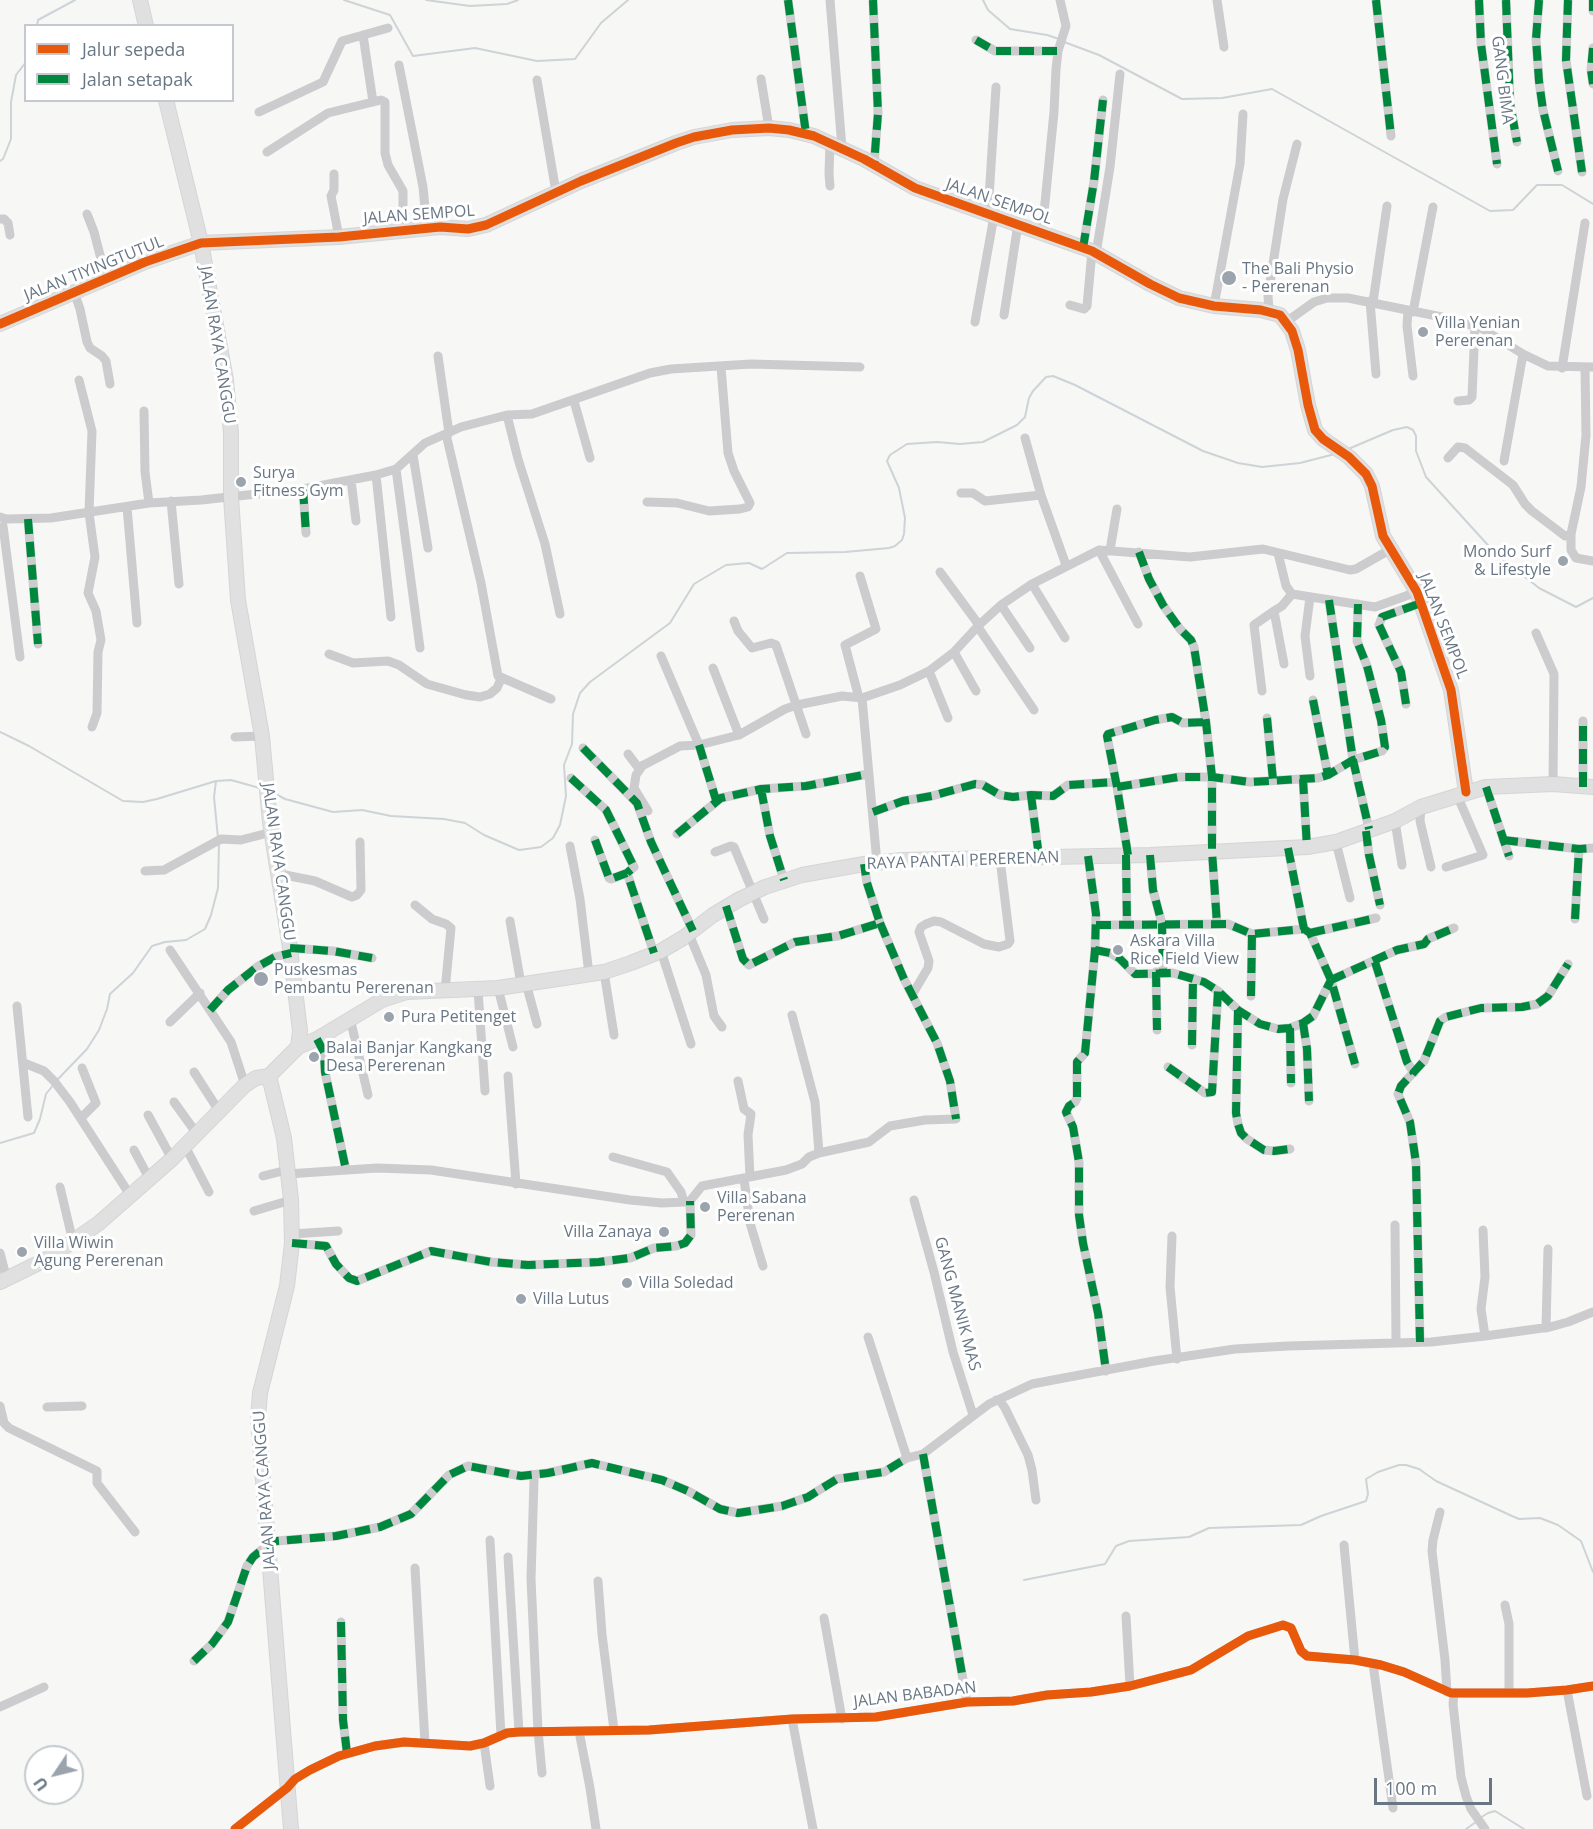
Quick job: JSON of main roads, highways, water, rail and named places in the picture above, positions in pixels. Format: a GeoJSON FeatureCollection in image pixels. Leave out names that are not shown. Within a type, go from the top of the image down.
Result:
{"type":"FeatureCollection","features":[{"type":"Feature","properties":{"kind":"waterway"},"geometry":{"type":"LineString","coordinates":[[37,24],[38,20],[75,0]]}},
{"type":"Feature","properties":{"kind":"waterway"},"geometry":{"type":"LineString","coordinates":[[344,0],[390,15],[413,56],[475,48],[537,61],[575,59],[601,23],[628,0]]}},
{"type":"Feature","properties":{"kind":"waterway"},"geometry":{"type":"LineString","coordinates":[[426,0],[470,6],[507,4],[518,0]]}},
{"type":"Feature","properties":{"kind":"waterway"},"geometry":{"type":"LineString","coordinates":[[983,0],[988,10],[1010,29],[1059,39]]}},
{"type":"Feature","properties":{"kind":"waterway"},"geometry":{"type":"LineString","coordinates":[[1064,42],[1099,55],[1182,99],[1222,98],[1272,89],[1490,211],[1513,210],[1537,185],[1562,185],[1593,204]]}},
{"type":"Feature","properties":{"kind":"waterway"},"geometry":{"type":"LineString","coordinates":[[0,161],[11,139],[11,102],[16,75],[24,65]]}},
{"type":"Feature","properties":{"kind":"waterway"},"geometry":{"type":"LineString","coordinates":[[274,793],[285,799],[333,812],[362,810],[391,816],[444,819],[465,823],[484,835],[519,850],[541,847],[553,838],[560,825],[566,796],[564,765],[572,744],[573,714],[580,693],[590,682],[670,623],[694,584],[726,565],[749,563],[762,569],[787,553],[845,552],[895,546],[902,540],[905,518],[899,488],[887,461],[890,455],[907,444],[983,442],[1017,425],[1025,417],[1029,398],[1046,377],[1053,376],[1075,385],[1203,451],[1238,463],[1262,467],[1300,463],[1335,454]]}},
{"type":"Feature","properties":{"kind":"waterway"},"geometry":{"type":"LineString","coordinates":[[1346,450],[1393,430],[1407,427],[1413,430],[1416,436],[1416,451],[1426,477],[1496,554],[1539,588],[1576,607],[1593,598]]}},
{"type":"Feature","properties":{"kind":"waterway"},"geometry":{"type":"LineString","coordinates":[[0,732],[29,746],[123,801],[143,802],[157,799],[216,781],[231,780],[263,789]]}},
{"type":"Feature","properties":{"kind":"waterway"},"geometry":{"type":"LineString","coordinates":[[216,781],[214,797],[218,838]]}},
{"type":"Feature","properties":{"kind":"waterway"},"geometry":{"type":"LineString","coordinates":[[58,1079],[87,1049],[99,1030],[110,994],[133,973],[152,946],[186,940],[205,929],[218,888],[219,843]]}},
{"type":"Feature","properties":{"kind":"waterway"},"geometry":{"type":"LineString","coordinates":[[0,1143],[34,1133],[46,1094],[54,1084]]}},
{"type":"Feature","properties":{"kind":"waterway"},"geometry":{"type":"LineString","coordinates":[[1024,1580],[1105,1564],[1116,1546],[1129,1541],[1189,1537],[1209,1528],[1301,1525],[1366,1501],[1368,1494],[1366,1479],[1399,1465],[1419,1469],[1436,1481],[1519,1519],[1540,1518],[1558,1525],[1581,1541],[1593,1572]]}},
{"type":"Feature","properties":{"kind":"waterway"},"geometry":{"type":"LineString","coordinates":[[1480,1818],[1495,1811],[1524,1829]]}},
{"type":"Feature","properties":{"kind":"waterway"},"geometry":{"type":"LineString","coordinates":[[1466,1829],[1476,1822]]}},
{"type":"Feature","properties":{"kind":"place","name":"The Bali Physio - Pererenan"},"geometry":{"type":"Point","coordinates":[1229,278]}},
{"type":"Feature","properties":{"kind":"place","name":"Villa Yenian Pererenan"},"geometry":{"type":"Point","coordinates":[1423,332]}},
{"type":"Feature","properties":{"kind":"place","name":"Surya Fitness Gym"},"geometry":{"type":"Point","coordinates":[241,482]}},
{"type":"Feature","properties":{"kind":"place","name":"Mondo Surf & Lifestyle"},"geometry":{"type":"Point","coordinates":[1563,561]}},
{"type":"Feature","properties":{"kind":"place","name":"Askara Villa Rice Field View"},"geometry":{"type":"Point","coordinates":[1118,950]}},
{"type":"Feature","properties":{"kind":"place","name":"Puskesmas Pembantu Pererenan"},"geometry":{"type":"Point","coordinates":[261,979]}},
{"type":"Feature","properties":{"kind":"place","name":"Pura Petitenget"},"geometry":{"type":"Point","coordinates":[389,1017]}},
{"type":"Feature","properties":{"kind":"place","name":"Balai Banjar Kangkang Desa Pererenan"},"geometry":{"type":"Point","coordinates":[314,1057]}},
{"type":"Feature","properties":{"kind":"place","name":"Villa Sabana Pererenan"},"geometry":{"type":"Point","coordinates":[705,1207]}},
{"type":"Feature","properties":{"kind":"place","name":"Villa Zanaya"},"geometry":{"type":"Point","coordinates":[664,1232]}},
{"type":"Feature","properties":{"kind":"place","name":"Villa Wiwin Agung Pererenan"},"geometry":{"type":"Point","coordinates":[22,1252]}},
{"type":"Feature","properties":{"kind":"place","name":"Villa Soledad"},"geometry":{"type":"Point","coordinates":[627,1283]}},
{"type":"Feature","properties":{"kind":"place","name":"Villa Lutus"},"geometry":{"type":"Point","coordinates":[521,1299]}}]}
